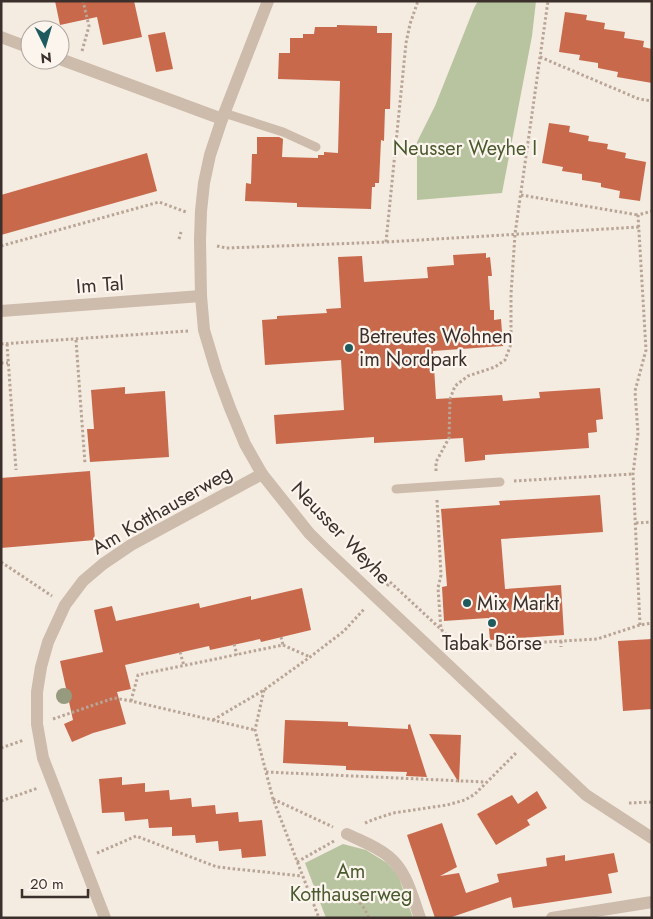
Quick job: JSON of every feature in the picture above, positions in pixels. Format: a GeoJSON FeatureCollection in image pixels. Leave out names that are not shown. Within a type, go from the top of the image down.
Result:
{"type":"FeatureCollection","features":[{"type":"Feature","properties":{"kind":"street","name":"Neusser Weyhe"},"geometry":{"type":"LineString","coordinates":[[268,1],[223,116],[210,155],[201,210],[201,296],[204,330],[216,370],[245,444],[262,474],[309,532],[376,597],[586,794],[652,838]]}},
{"type":"Feature","properties":{"kind":"street"},"geometry":{"type":"LineString","coordinates":[[1,37],[20,44]]}},
{"type":"Feature","properties":{"kind":"street"},"geometry":{"type":"LineString","coordinates":[[70,63],[223,116]]}},
{"type":"Feature","properties":{"kind":"street","name":"Im Tal"},"geometry":{"type":"LineString","coordinates":[[1,311],[201,296]]}},
{"type":"Feature","properties":{"kind":"street","name":"Am Kotthauserweg"},"geometry":{"type":"LineString","coordinates":[[105,918],[43,758],[38,729],[37,692],[48,642],[64,605],[83,581],[103,564],[131,545],[262,474]]}},
{"type":"Feature","properties":{"kind":"street"},"geometry":{"type":"LineString","coordinates":[[347,834],[389,856],[400,868],[420,918]]}},
{"type":"Feature","properties":{"kind":"street"},"geometry":{"type":"LineString","coordinates":[[552,918],[652,902]]}},
{"type":"Feature","properties":{"kind":"lane"},"geometry":{"type":"LineString","coordinates":[[223,116],[283,132],[316,147]]}},
{"type":"Feature","properties":{"kind":"lane"},"geometry":{"type":"LineString","coordinates":[[396,489],[500,482]]}},
{"type":"Feature","properties":{"kind":"path"},"geometry":{"type":"LineString","coordinates":[[78,66],[88,26],[83,1]]}},
{"type":"Feature","properties":{"kind":"path"},"geometry":{"type":"LineString","coordinates":[[386,242],[406,43],[418,1]]}},
{"type":"Feature","properties":{"kind":"path"},"geometry":{"type":"LineString","coordinates":[[441,630],[438,588],[441,575],[436,462],[450,438],[450,399],[455,386],[468,376],[495,367],[505,360],[511,344],[511,294],[515,234],[548,1]]}},
{"type":"Feature","properties":{"kind":"path"},"geometry":{"type":"LineString","coordinates":[[540,57],[639,99],[652,101]]}},
{"type":"Feature","properties":{"kind":"path"},"geometry":{"type":"LineString","coordinates":[[520,195],[638,215],[652,211]]}},
{"type":"Feature","properties":{"kind":"path"},"geometry":{"type":"LineString","coordinates":[[1,246],[159,202],[186,212],[184,221]]}},
{"type":"Feature","properties":{"kind":"path"},"geometry":{"type":"LineString","coordinates":[[638,215],[646,350],[635,391],[638,433],[633,474],[640,625]]}},
{"type":"Feature","properties":{"kind":"path"},"geometry":{"type":"LineString","coordinates":[[200,240],[226,248],[386,242],[639,227]]}},
{"type":"Feature","properties":{"kind":"path"},"geometry":{"type":"LineString","coordinates":[[180,239],[182,230]]}},
{"type":"Feature","properties":{"kind":"path"},"geometry":{"type":"LineString","coordinates":[[1,344],[204,330]]}},
{"type":"Feature","properties":{"kind":"path"},"geometry":{"type":"LineString","coordinates":[[76,340],[85,464]]}},
{"type":"Feature","properties":{"kind":"path"},"geometry":{"type":"LineString","coordinates":[[7,344],[16,470]]}},
{"type":"Feature","properties":{"kind":"path"},"geometry":{"type":"LineString","coordinates":[[1,363],[8,363]]}},
{"type":"Feature","properties":{"kind":"path"},"geometry":{"type":"LineString","coordinates":[[500,482],[633,474]]}},
{"type":"Feature","properties":{"kind":"path"},"geometry":{"type":"LineString","coordinates":[[636,523],[652,522]]}},
{"type":"Feature","properties":{"kind":"path"},"geometry":{"type":"LineString","coordinates":[[1,562],[64,605]]}},
{"type":"Feature","properties":{"kind":"path"},"geometry":{"type":"LineString","coordinates":[[213,720],[264,690],[344,631],[390,582],[460,647],[598,639],[652,623]]}},
{"type":"Feature","properties":{"kind":"path"},"geometry":{"type":"LineString","coordinates":[[280,637],[283,645]]}},
{"type":"Feature","properties":{"kind":"path"},"geometry":{"type":"LineString","coordinates":[[561,641],[561,647]]}},
{"type":"Feature","properties":{"kind":"path"},"geometry":{"type":"LineString","coordinates":[[234,644],[236,655]]}},
{"type":"Feature","properties":{"kind":"path"},"geometry":{"type":"LineString","coordinates":[[131,701],[138,675],[283,645],[310,657]]}},
{"type":"Feature","properties":{"kind":"path"},"geometry":{"type":"LineString","coordinates":[[180,652],[184,666]]}},
{"type":"Feature","properties":{"kind":"path"},"geometry":{"type":"LineString","coordinates":[[264,690],[254,730],[273,798],[319,918]]}},
{"type":"Feature","properties":{"kind":"path"},"geometry":{"type":"LineString","coordinates":[[1,748],[38,729],[114,698],[254,730]]}},
{"type":"Feature","properties":{"kind":"path"},"geometry":{"type":"LineString","coordinates":[[297,862],[372,820],[392,813],[447,805],[465,800],[475,794],[528,741]]}},
{"type":"Feature","properties":{"kind":"path"},"geometry":{"type":"LineString","coordinates":[[266,772],[486,782]]}},
{"type":"Feature","properties":{"kind":"path"},"geometry":{"type":"LineString","coordinates":[[1,801],[53,783]]}},
{"type":"Feature","properties":{"kind":"path"},"geometry":{"type":"LineString","coordinates":[[273,798],[347,834]]}},
{"type":"Feature","properties":{"kind":"path"},"geometry":{"type":"LineString","coordinates":[[82,858],[136,836],[217,867],[302,876]]}},
{"type":"Feature","properties":{"kind":"path"},"geometry":{"type":"LineString","coordinates":[[313,902],[334,896],[347,895],[358,899],[369,918]]}},
{"type":"Feature","properties":{"kind":"green space","name":"Neusser Weyhe I"},"geometry":{"type":"Polygon","coordinates":[[[478,1],[536,1],[532,36],[502,193],[417,200],[417,142],[435,106],[478,1]]]}},
{"type":"Feature","properties":{"kind":"green space","name":"Am Kotthauserweg"},"geometry":{"type":"Polygon","coordinates":[[[343,844],[366,850],[387,863],[398,875],[413,918],[326,918],[305,863],[343,844]]]}},
{"type":"Feature","properties":{"kind":"building"},"geometry":{"type":"Polygon","coordinates":[[[55,1],[134,1],[142,37],[103,45],[97,17],[70,23],[70,20],[59,20],[55,1]]]}},
{"type":"Feature","properties":{"kind":"building"},"geometry":{"type":"Polygon","coordinates":[[[565,12],[587,15],[586,20],[605,23],[604,29],[625,32],[624,38],[644,41],[643,47],[652,49],[652,83],[617,77],[618,72],[598,68],[598,63],[579,60],[580,55],[559,52],[565,12]]]}},
{"type":"Feature","properties":{"kind":"building"},"geometry":{"type":"Polygon","coordinates":[[[337,25],[377,26],[377,33],[392,33],[390,109],[385,109],[384,141],[381,140],[379,183],[375,183],[375,187],[372,187],[371,209],[297,207],[297,203],[245,201],[246,183],[251,184],[252,154],[257,154],[257,137],[279,137],[283,139],[282,157],[318,158],[318,155],[324,155],[324,152],[338,153],[340,81],[278,79],[279,53],[290,53],[290,38],[303,38],[303,34],[314,34],[315,27],[337,27],[337,25]]]}},
{"type":"Feature","properties":{"kind":"building"},"geometry":{"type":"Polygon","coordinates":[[[165,32],[173,69],[156,72],[148,35],[165,32]]]}},
{"type":"Feature","properties":{"kind":"building"},"geometry":{"type":"Polygon","coordinates":[[[549,123],[570,126],[569,132],[589,136],[588,141],[608,144],[607,149],[626,153],[625,158],[646,162],[640,201],[619,198],[620,191],[601,187],[601,183],[582,180],[582,174],[562,171],[563,167],[542,163],[549,123]]]}},
{"type":"Feature","properties":{"kind":"building"},"geometry":{"type":"Polygon","coordinates":[[[147,153],[157,191],[1,235],[1,195],[147,153]]]}},
{"type":"Feature","properties":{"kind":"building","name":"Betreutes Wohnen im Nordpark"},"geometry":{"type":"Polygon","coordinates":[[[486,253],[486,258],[490,257],[492,276],[488,276],[490,310],[494,310],[494,320],[501,319],[503,346],[433,351],[436,399],[502,395],[503,401],[540,398],[539,392],[600,388],[603,419],[596,420],[597,432],[588,433],[589,448],[485,455],[485,460],[465,462],[463,438],[374,443],[374,437],[276,444],[274,415],[344,410],[341,360],[265,365],[262,320],[277,319],[277,316],[327,313],[326,309],[341,308],[338,257],[362,256],[364,282],[428,278],[427,267],[454,265],[453,255],[486,253]]]}},
{"type":"Feature","properties":{"kind":"building"},"geometry":{"type":"Polygon","coordinates":[[[125,387],[125,394],[165,391],[169,457],[90,462],[87,429],[94,429],[91,390],[125,387]]]}},
{"type":"Feature","properties":{"kind":"building"},"geometry":{"type":"Polygon","coordinates":[[[90,471],[95,540],[1,548],[1,478],[90,471]]]}},
{"type":"Feature","properties":{"kind":"building"},"geometry":{"type":"Polygon","coordinates":[[[600,495],[603,532],[501,539],[505,589],[561,585],[564,635],[490,640],[488,618],[444,621],[442,587],[447,586],[441,509],[500,505],[499,501],[600,495]]]}},
{"type":"Feature","properties":{"kind":"building"},"geometry":{"type":"Polygon","coordinates":[[[302,588],[311,630],[261,642],[260,639],[210,650],[209,646],[125,665],[131,689],[117,692],[126,724],[93,733],[72,742],[64,724],[73,720],[60,661],[103,652],[94,610],[112,606],[116,621],[199,603],[200,608],[251,596],[251,600],[302,588]]]}},
{"type":"Feature","properties":{"kind":"building"},"geometry":{"type":"Polygon","coordinates":[[[652,639],[652,709],[623,711],[618,641],[652,639]]]}},
{"type":"Feature","properties":{"kind":"building"},"geometry":{"type":"Polygon","coordinates":[[[285,720],[348,722],[348,726],[408,729],[410,724],[427,777],[406,776],[407,772],[346,770],[346,766],[283,763],[285,720]]]}},
{"type":"Feature","properties":{"kind":"building"},"geometry":{"type":"Polygon","coordinates":[[[429,734],[461,735],[459,783],[429,734]]]}},
{"type":"Feature","properties":{"kind":"building"},"geometry":{"type":"Polygon","coordinates":[[[122,777],[122,785],[145,783],[145,792],[169,790],[170,800],[191,798],[192,807],[215,805],[216,814],[238,812],[239,822],[262,820],[266,856],[242,858],[241,849],[219,851],[218,841],[196,843],[195,835],[172,836],[172,827],[149,828],[148,819],[125,821],[124,812],[102,813],[99,779],[122,777]]]}},
{"type":"Feature","properties":{"kind":"building"},"geometry":{"type":"Polygon","coordinates":[[[537,791],[547,808],[527,820],[530,825],[496,845],[477,814],[512,795],[518,804],[537,791]]]}},
{"type":"Feature","properties":{"kind":"building"},"geometry":{"type":"Polygon","coordinates":[[[442,823],[457,867],[440,876],[459,873],[466,893],[499,882],[497,874],[547,866],[546,858],[565,855],[565,861],[614,853],[618,872],[608,874],[612,893],[513,908],[511,897],[449,918],[435,918],[407,835],[442,823]]]}},
{"type":"Feature","properties":{"kind":"place","name":"Betreutes Wohnen im Nordpark"},"geometry":{"type":"Point","coordinates":[349,348]}},
{"type":"Feature","properties":{"kind":"place","name":"Mix Markt"},"geometry":{"type":"Point","coordinates":[467,603]}},
{"type":"Feature","properties":{"kind":"place","name":"Tabak Börse"},"geometry":{"type":"Point","coordinates":[492,623]}}]}
